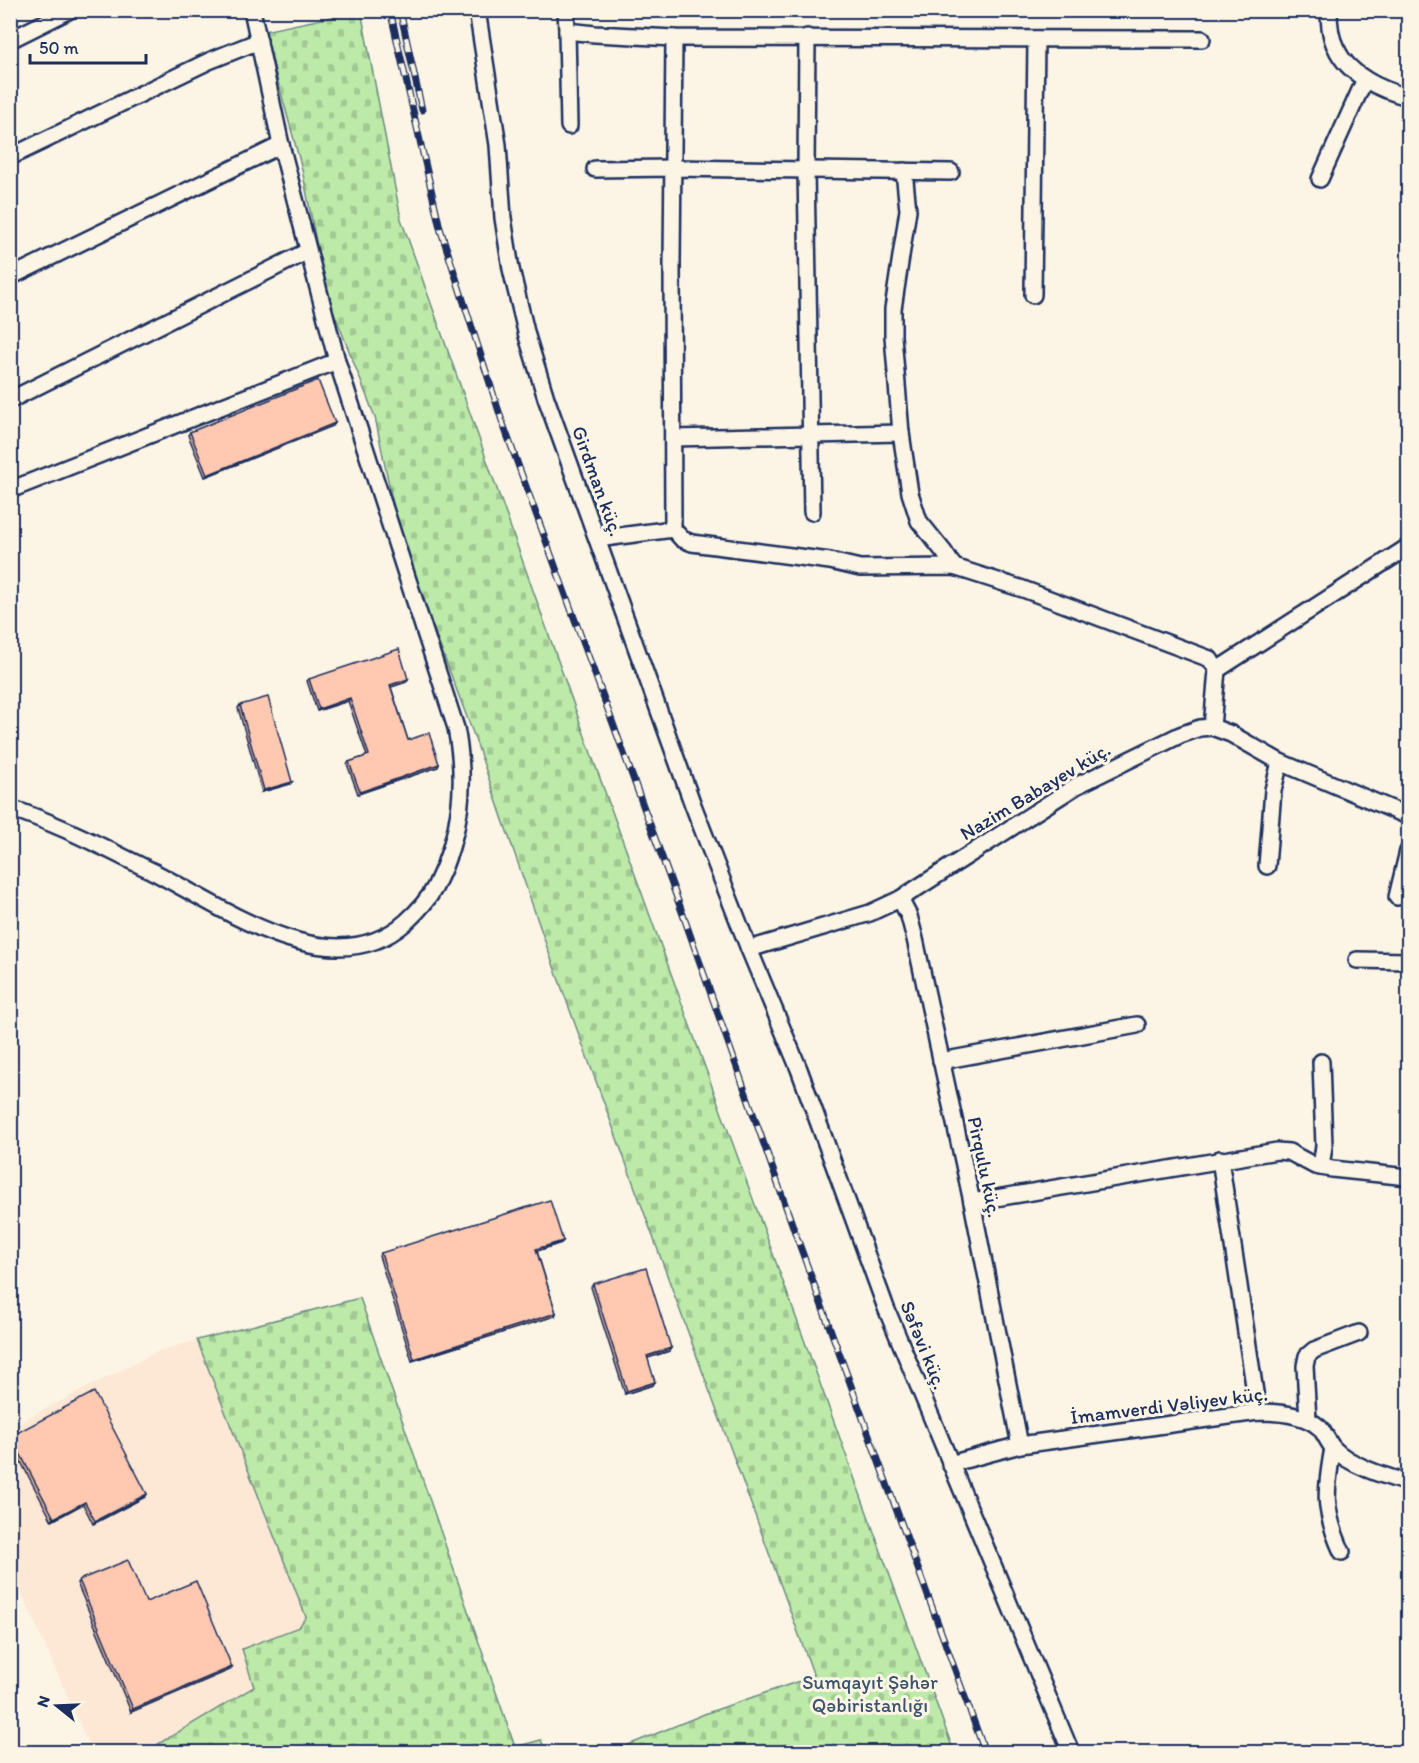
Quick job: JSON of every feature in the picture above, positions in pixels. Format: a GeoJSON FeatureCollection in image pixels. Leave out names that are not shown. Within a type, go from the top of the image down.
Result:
{"type":"FeatureCollection","features":[{"type":"Feature","properties":{"kind":"street"},"geometry":{"type":"LineString","coordinates":[[10,40],[70,10]]}},
{"type":"Feature","properties":{"kind":"street"},"geometry":{"type":"LineString","coordinates":[[10,808],[47,822],[152,872],[248,922],[279,936],[309,944],[336,947],[364,945],[393,933],[415,914],[431,893],[446,865],[456,832],[462,779],[461,753],[447,699],[337,362],[281,145],[252,10]]}},
{"type":"Feature","properties":{"kind":"street","name":"Girdman küç."},"geometry":{"type":"LineString","coordinates":[[477,10],[498,145],[503,218],[511,269],[528,336],[546,398],[693,805],[749,949]]}},
{"type":"Feature","properties":{"kind":"street"},"geometry":{"type":"LineString","coordinates":[[566,10],[569,126]]}},
{"type":"Feature","properties":{"kind":"street"},"geometry":{"type":"LineString","coordinates":[[1329,10],[1329,23],[1335,48],[1347,64],[1365,79],[1393,93],[1408,97]]}},
{"type":"Feature","properties":{"kind":"street"},"geometry":{"type":"LineString","coordinates":[[567,31],[674,38],[1202,39]]}},
{"type":"Feature","properties":{"kind":"street"},"geometry":{"type":"LineString","coordinates":[[807,37],[806,170],[812,512]]}},
{"type":"Feature","properties":{"kind":"street"},"geometry":{"type":"LineString","coordinates":[[674,38],[673,528],[682,539],[692,543],[830,561],[860,568],[954,567],[1023,589],[1210,659],[1217,670],[1212,728],[1231,734],[1280,762],[1408,816]]}},
{"type":"Feature","properties":{"kind":"street"},"geometry":{"type":"LineString","coordinates":[[1033,295],[1036,39]]}},
{"type":"Feature","properties":{"kind":"street"},"geometry":{"type":"LineString","coordinates":[[10,157],[209,61],[259,41]]}},
{"type":"Feature","properties":{"kind":"street"},"geometry":{"type":"LineString","coordinates":[[1320,179],[1365,79]]}},
{"type":"Feature","properties":{"kind":"street"},"geometry":{"type":"LineString","coordinates":[[10,277],[281,145]]}},
{"type":"Feature","properties":{"kind":"street"},"geometry":{"type":"LineString","coordinates":[[595,169],[951,172]]}},
{"type":"Feature","properties":{"kind":"street"},"geometry":{"type":"LineString","coordinates":[[904,171],[908,210],[893,309],[901,433],[910,493],[919,521],[954,567]]}},
{"type":"Feature","properties":{"kind":"street"},"geometry":{"type":"LineString","coordinates":[[10,400],[308,251]]}},
{"type":"Feature","properties":{"kind":"street"},"geometry":{"type":"LineString","coordinates":[[10,490],[337,362]]}},
{"type":"Feature","properties":{"kind":"street"},"geometry":{"type":"LineString","coordinates":[[673,438],[901,433]]}},
{"type":"Feature","properties":{"kind":"street"},"geometry":{"type":"LineString","coordinates":[[597,539],[673,528]]}},
{"type":"Feature","properties":{"kind":"street"},"geometry":{"type":"LineString","coordinates":[[1217,670],[1408,547]]}},
{"type":"Feature","properties":{"kind":"street","name":"Nazim Babayev küç."},"geometry":{"type":"LineString","coordinates":[[749,949],[870,913],[900,899],[1076,786],[1180,735],[1200,728],[1212,728]]}},
{"type":"Feature","properties":{"kind":"street"},"geometry":{"type":"LineString","coordinates":[[1267,866],[1273,790],[1280,762]]}},
{"type":"Feature","properties":{"kind":"street"},"geometry":{"type":"LineString","coordinates":[[1397,897],[1408,851]]}},
{"type":"Feature","properties":{"kind":"street","name":"Pirqulu küç."},"geometry":{"type":"LineString","coordinates":[[900,899],[909,916],[915,939],[972,1202],[1020,1446]]}},
{"type":"Feature","properties":{"kind":"street","name":"Səfəvi küç."},"geometry":{"type":"LineString","coordinates":[[749,949],[807,1091],[885,1308],[1071,1752]]}},
{"type":"Feature","properties":{"kind":"street"},"geometry":{"type":"LineString","coordinates":[[1357,960],[1408,961]]}},
{"type":"Feature","properties":{"kind":"street"},"geometry":{"type":"LineString","coordinates":[[941,1061],[1137,1025]]}},
{"type":"Feature","properties":{"kind":"street"},"geometry":{"type":"LineString","coordinates":[[1321,1062],[1324,1146],[1321,1167]]}},
{"type":"Feature","properties":{"kind":"street"},"geometry":{"type":"LineString","coordinates":[[972,1202],[1277,1151],[1289,1152],[1315,1166],[1408,1177]]}},
{"type":"Feature","properties":{"kind":"street"},"geometry":{"type":"LineString","coordinates":[[1221,1159],[1258,1412]]}},
{"type":"Feature","properties":{"kind":"street"},"geometry":{"type":"LineString","coordinates":[[1359,1333],[1314,1350],[1307,1356],[1305,1366],[1308,1420],[1320,1428],[1333,1448],[1354,1462],[1408,1483]]}},
{"type":"Feature","properties":{"kind":"street","name":"İmamverdi Vəliyev küç."},"geometry":{"type":"LineString","coordinates":[[950,1464],[1020,1446],[1258,1412],[1273,1412],[1308,1420]]}},
{"type":"Feature","properties":{"kind":"street"},"geometry":{"type":"LineString","coordinates":[[1333,1448],[1326,1483],[1327,1503],[1332,1530],[1342,1552]]}},
{"type":"Feature","properties":{"kind":"shaded area"},"geometry":{"type":"Polygon","coordinates":[[[197,1340],[306,1617],[299,1627],[242,1649],[254,1687],[158,1744],[122,1752],[92,1752],[11,1569],[10,1427],[158,1351],[197,1340]]]}},
{"type":"Feature","properties":{"kind":"green space","name":"Sumqayıt Şəhər Qəbiristanlığı"},"geometry":{"type":"Polygon","coordinates":[[[361,11],[401,219],[593,759],[954,1752],[611,1752],[707,1713],[814,1676],[549,953],[473,733],[401,543],[375,417],[326,292],[302,169],[264,31],[361,11]]]}},
{"type":"Feature","properties":{"kind":"green space"},"geometry":{"type":"Polygon","coordinates":[[[360,1298],[515,1747],[541,1740],[546,1752],[161,1752],[158,1744],[254,1687],[242,1649],[299,1627],[306,1617],[197,1340],[360,1298]]]}},
{"type":"Feature","properties":{"kind":"building"},"geometry":{"type":"Polygon","coordinates":[[[318,380],[335,423],[207,475],[190,432],[318,380]]]}},
{"type":"Feature","properties":{"kind":"building"},"geometry":{"type":"Polygon","coordinates":[[[399,649],[408,679],[390,685],[408,740],[429,733],[439,764],[360,792],[349,762],[369,755],[350,698],[319,709],[309,679],[399,649]]]}},
{"type":"Feature","properties":{"kind":"building"},"geometry":{"type":"Polygon","coordinates":[[[268,697],[292,782],[264,790],[240,705],[268,697]]]}},
{"type":"Feature","properties":{"kind":"building"},"geometry":{"type":"Polygon","coordinates":[[[550,1200],[563,1241],[536,1249],[556,1313],[414,1359],[381,1253],[550,1200]]]}},
{"type":"Feature","properties":{"kind":"building"},"geometry":{"type":"Polygon","coordinates":[[[646,1268],[671,1348],[647,1356],[655,1382],[627,1391],[593,1284],[646,1268]]]}},
{"type":"Feature","properties":{"kind":"building"},"geometry":{"type":"Polygon","coordinates":[[[94,1392],[147,1494],[95,1521],[85,1502],[54,1518],[11,1436],[94,1392]]]}},
{"type":"Feature","properties":{"kind":"building"},"geometry":{"type":"Polygon","coordinates":[[[128,1560],[146,1602],[196,1581],[232,1667],[133,1709],[79,1580],[128,1560]]]}},
{"type":"Feature","properties":{"kind":"railway"},"geometry":{"type":"LineString","coordinates":[[390,10],[440,228],[502,421],[985,1752]]}},
{"type":"Feature","properties":{"kind":"railway"},"geometry":{"type":"LineString","coordinates":[[400,10],[422,110]]}}]}
